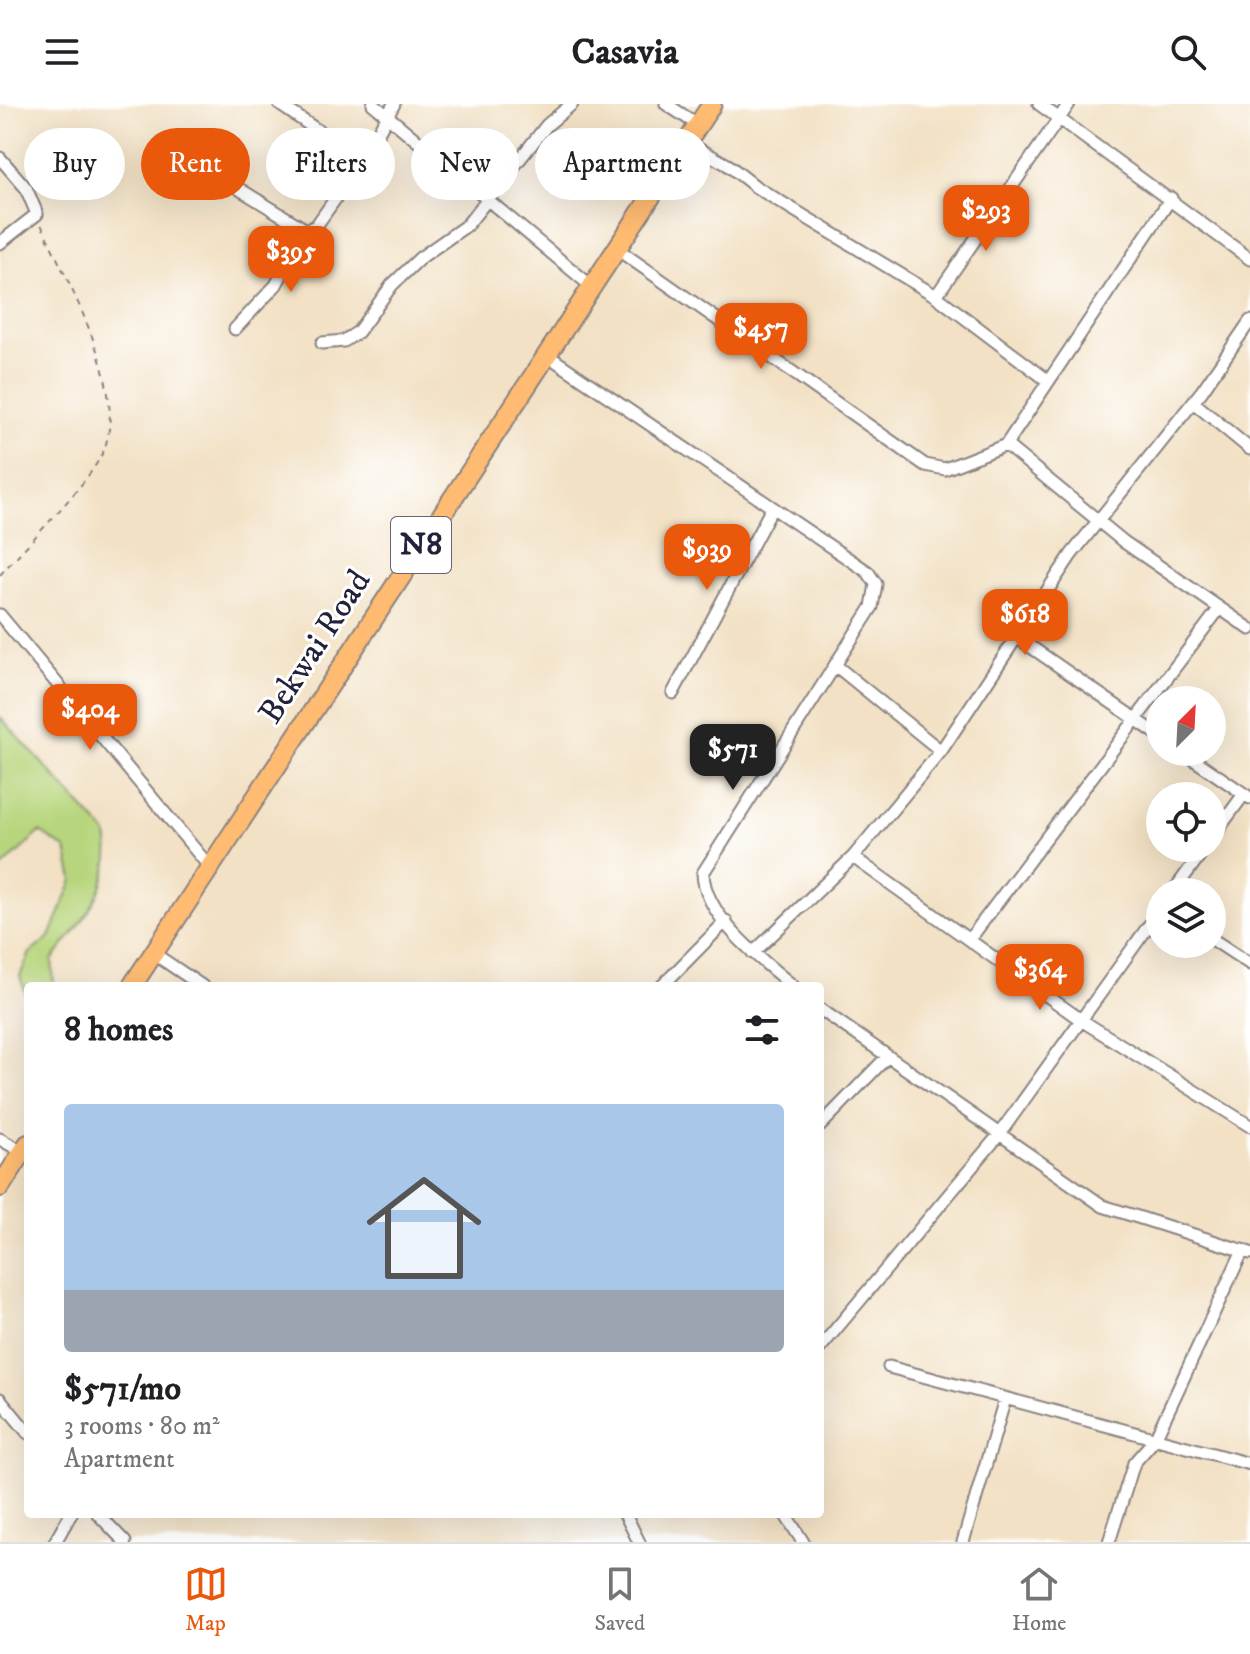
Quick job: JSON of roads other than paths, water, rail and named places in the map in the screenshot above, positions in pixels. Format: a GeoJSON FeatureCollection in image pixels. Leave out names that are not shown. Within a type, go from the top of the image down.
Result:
{"type":"FeatureCollection","features":[{"type":"Feature","properties":{"kind":"highway","name":"Bekwai Road"},"geometry":{"type":"LineString","coordinates":[[696,128],[712,104]]}},
{"type":"Feature","properties":{"kind":"highway","name":"Bekwai Road"},"geometry":{"type":"LineString","coordinates":[[135,982],[208,865],[649,200]]}},
{"type":"Feature","properties":{"kind":"highway"},"geometry":{"type":"LineString","coordinates":[[0,1187],[24,1151]]}},
{"type":"Feature","properties":{"kind":"street"},"geometry":{"type":"LineString","coordinates":[[279,104],[314,128]]}},
{"type":"Feature","properties":{"kind":"street"},"geometry":{"type":"LineString","coordinates":[[373,104],[392,110],[412,128]]}},
{"type":"Feature","properties":{"kind":"street"},"geometry":{"type":"LineString","coordinates":[[519,160],[547,125],[572,104]]}},
{"type":"Feature","properties":{"kind":"street"},"geometry":{"type":"LineString","coordinates":[[666,104],[698,125]]}},
{"type":"Feature","properties":{"kind":"street"},"geometry":{"type":"LineString","coordinates":[[1039,104],[1250,259]]}},
{"type":"Feature","properties":{"kind":"street"},"geometry":{"type":"LineString","coordinates":[[936,296],[1069,104]]}},
{"type":"Feature","properties":{"kind":"street"},"geometry":{"type":"LineString","coordinates":[[381,128],[392,110]]}},
{"type":"Feature","properties":{"kind":"street"},"geometry":{"type":"LineString","coordinates":[[710,155],[756,187],[936,296],[1047,380]]}},
{"type":"Feature","properties":{"kind":"street"},"geometry":{"type":"LineString","coordinates":[[0,158],[26,188],[37,214],[0,243]]}},
{"type":"Feature","properties":{"kind":"street"},"geometry":{"type":"LineString","coordinates":[[250,196],[306,230]]}},
{"type":"Feature","properties":{"kind":"street"},"geometry":{"type":"LineString","coordinates":[[617,249],[925,465],[945,469],[1006,445],[1171,198]]}},
{"type":"Feature","properties":{"kind":"street"},"geometry":{"type":"LineString","coordinates":[[235,329],[276,285],[306,230],[316,226],[334,200]]}},
{"type":"Feature","properties":{"kind":"street"},"geometry":{"type":"LineString","coordinates":[[322,343],[344,341],[358,332],[392,285],[420,258],[467,225],[487,200]]}},
{"type":"Feature","properties":{"kind":"street"},"geometry":{"type":"LineString","coordinates":[[492,200],[591,286]]}},
{"type":"Feature","properties":{"kind":"street"},"geometry":{"type":"LineString","coordinates":[[753,953],[853,857],[941,751],[1096,521],[1193,402],[1250,321]]}},
{"type":"Feature","properties":{"kind":"street"},"geometry":{"type":"LineString","coordinates":[[547,355],[868,572],[876,584],[872,607],[703,873],[709,900],[753,953],[788,982]]}},
{"type":"Feature","properties":{"kind":"street"},"geometry":{"type":"LineString","coordinates":[[1193,402],[1250,449]]}},
{"type":"Feature","properties":{"kind":"street"},"geometry":{"type":"LineString","coordinates":[[1006,445],[1096,521],[1250,629]]}},
{"type":"Feature","properties":{"kind":"street"},"geometry":{"type":"LineString","coordinates":[[673,693],[772,508]]}},
{"type":"Feature","properties":{"kind":"street"},"geometry":{"type":"LineString","coordinates":[[969,940],[1219,609]]}},
{"type":"Feature","properties":{"kind":"street"},"geometry":{"type":"LineString","coordinates":[[0,615],[208,865]]}},
{"type":"Feature","properties":{"kind":"street"},"geometry":{"type":"LineString","coordinates":[[1018,638],[1146,726]]}},
{"type":"Feature","properties":{"kind":"street"},"geometry":{"type":"LineString","coordinates":[[835,665],[941,751]]}},
{"type":"Feature","properties":{"kind":"street"},"geometry":{"type":"LineString","coordinates":[[1203,766],[1247,796],[1226,821]]}},
{"type":"Feature","properties":{"kind":"street"},"geometry":{"type":"LineString","coordinates":[[853,857],[1081,1020],[1250,1126]]}},
{"type":"Feature","properties":{"kind":"street"},"geometry":{"type":"LineString","coordinates":[[666,982],[726,921]]}},
{"type":"Feature","properties":{"kind":"street"},"geometry":{"type":"LineString","coordinates":[[824,1343],[998,1136],[1146,929]]}},
{"type":"Feature","properties":{"kind":"street"},"geometry":{"type":"LineString","coordinates":[[1226,948],[1250,964]]}},
{"type":"Feature","properties":{"kind":"street"},"geometry":{"type":"LineString","coordinates":[[153,953],[196,982]]}},
{"type":"Feature","properties":{"kind":"street"},"geometry":{"type":"LineString","coordinates":[[824,1012],[998,1136],[1103,1206],[1247,1252],[1155,1439],[1134,1463],[1109,1542]]}},
{"type":"Feature","properties":{"kind":"street"},"geometry":{"type":"LineString","coordinates":[[824,1122],[886,1058]]}},
{"type":"Feature","properties":{"kind":"street"},"geometry":{"type":"LineString","coordinates":[[0,1139],[24,1147]]}},
{"type":"Feature","properties":{"kind":"street"},"geometry":{"type":"LineString","coordinates":[[889,1367],[1250,1464]]}},
{"type":"Feature","properties":{"kind":"street"},"geometry":{"type":"LineString","coordinates":[[0,1399],[24,1428]]}},
{"type":"Feature","properties":{"kind":"street"},"geometry":{"type":"LineString","coordinates":[[963,1542],[1005,1399]]}},
{"type":"Feature","properties":{"kind":"street"},"geometry":{"type":"LineString","coordinates":[[55,1542],[69,1518]]}},
{"type":"Feature","properties":{"kind":"street"},"geometry":{"type":"LineString","coordinates":[[102,1518],[125,1542]]}},
{"type":"Feature","properties":{"kind":"street"},"geometry":{"type":"LineString","coordinates":[[627,1518],[639,1542]]}},
{"type":"Feature","properties":{"kind":"street"},"geometry":{"type":"LineString","coordinates":[[788,1518],[803,1542]]}}]}
